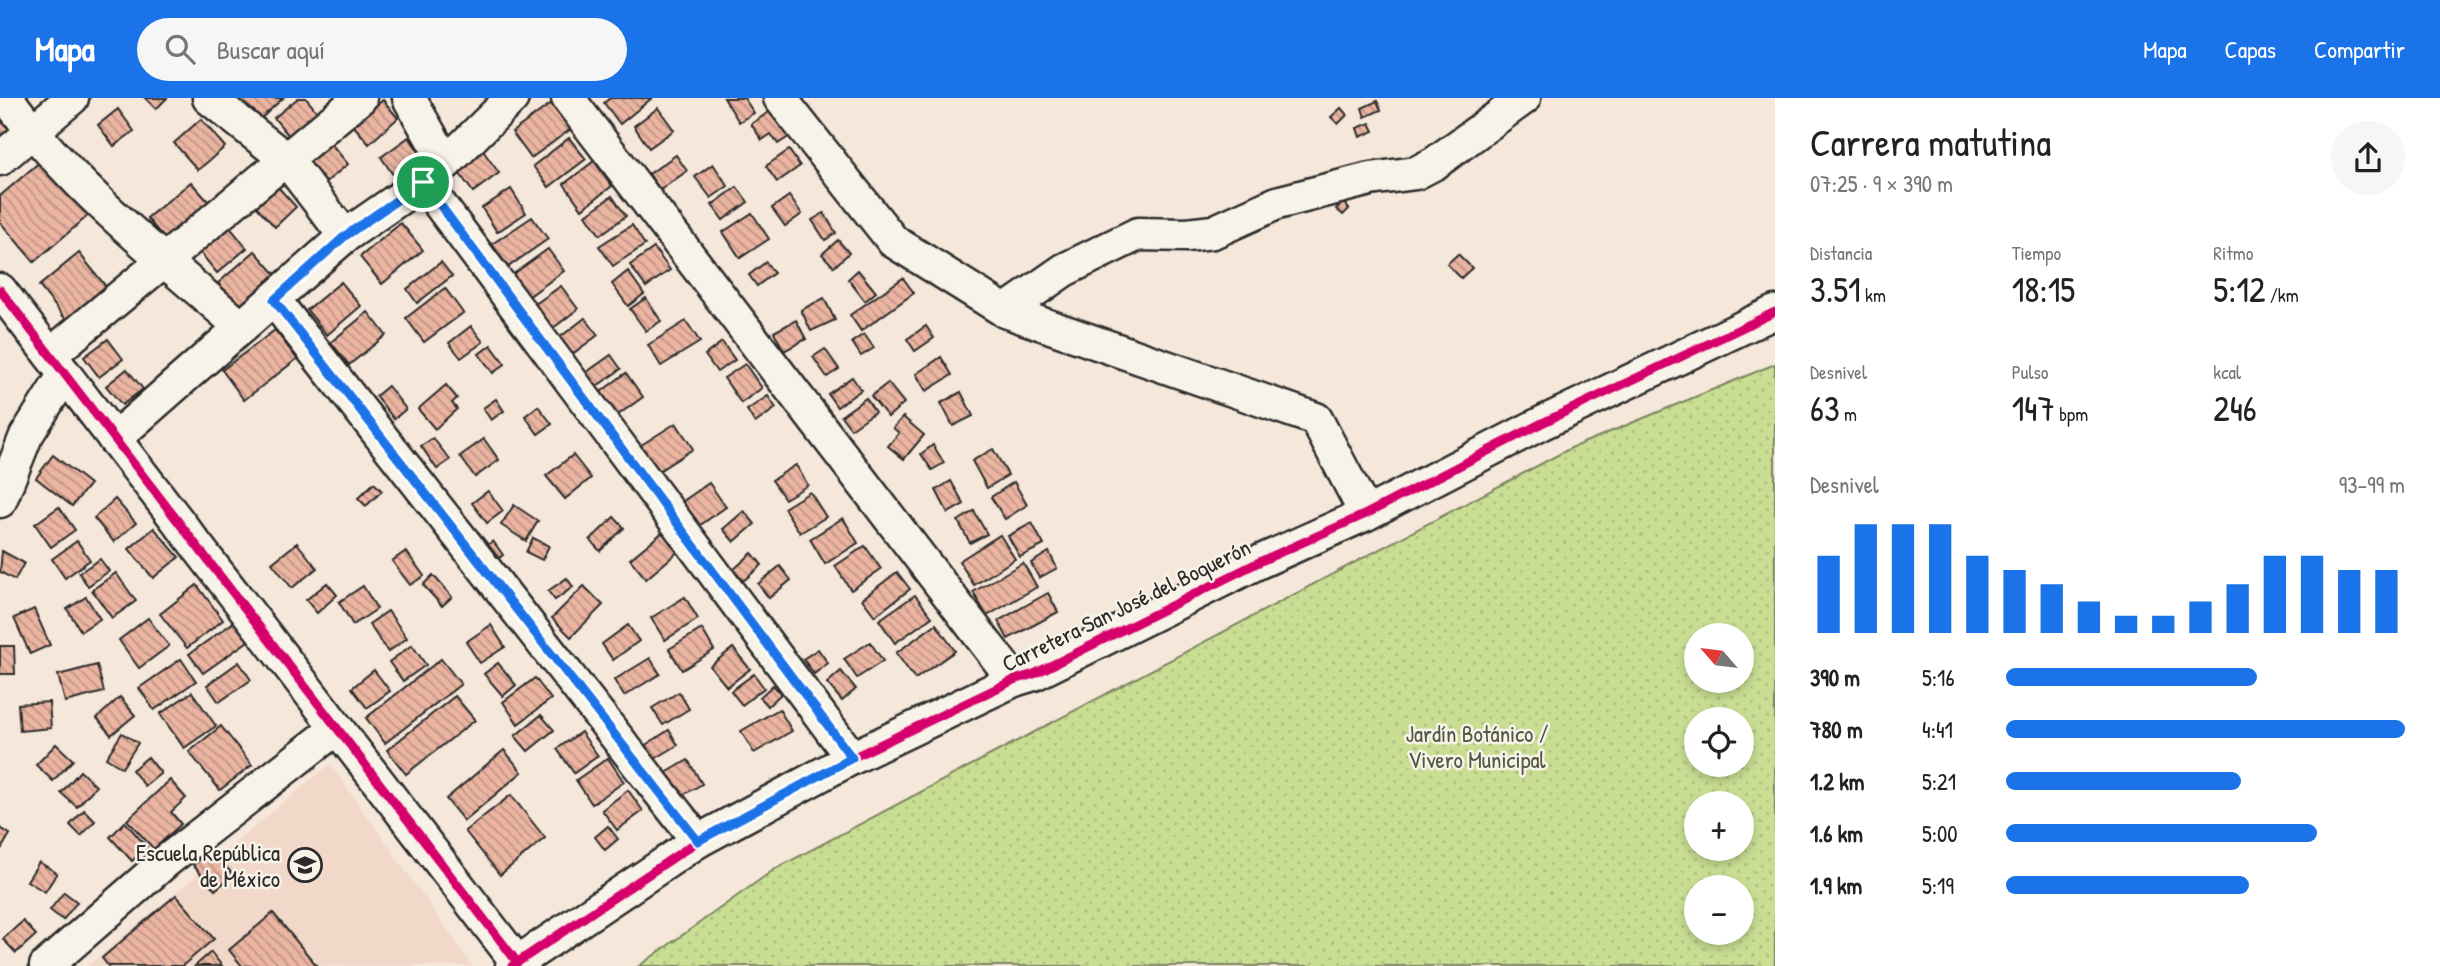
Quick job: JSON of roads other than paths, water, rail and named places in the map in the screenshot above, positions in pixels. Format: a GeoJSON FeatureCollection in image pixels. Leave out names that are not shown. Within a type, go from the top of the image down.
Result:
{"type":"FeatureCollection","features":[{"type":"Feature","properties":{"kind":"street"},"geometry":{"type":"LineString","coordinates":[[7,98],[32,132],[138,239],[241,327]]}},
{"type":"Feature","properties":{"kind":"street"},"geometry":{"type":"LineString","coordinates":[[0,159],[72,98]]}},
{"type":"Feature","properties":{"kind":"street"},"geometry":{"type":"LineString","coordinates":[[209,98],[286,159],[345,236]]}},
{"type":"Feature","properties":{"kind":"street"},"geometry":{"type":"LineString","coordinates":[[0,501],[13,434],[57,364],[164,260],[360,98]]}},
{"type":"Feature","properties":{"kind":"street"},"geometry":{"type":"LineString","coordinates":[[409,98],[435,173],[852,758]]}},
{"type":"Feature","properties":{"kind":"street"},"geometry":{"type":"LineString","coordinates":[[114,439],[345,236],[435,173],[512,98]]}},
{"type":"Feature","properties":{"kind":"street"},"geometry":{"type":"LineString","coordinates":[[568,98],[1014,680]]}},
{"type":"Feature","properties":{"kind":"street"},"geometry":{"type":"LineString","coordinates":[[780,98],[893,241],[1005,311],[1316,419],[1366,514]]}},
{"type":"Feature","properties":{"kind":"street"},"geometry":{"type":"LineString","coordinates":[[1005,311],[1063,270],[1138,234],[1187,235],[1213,232],[1276,203],[1370,178],[1416,173],[1436,163],[1524,98]]}},
{"type":"Feature","properties":{"kind":"street"},"geometry":{"type":"LineString","coordinates":[[0,290],[337,727],[514,964]]}},
{"type":"Feature","properties":{"kind":"street"},"geometry":{"type":"LineString","coordinates":[[274,300],[698,841]]}},
{"type":"Feature","properties":{"kind":"street","name":"Carretera San José del Boquerón"},"geometry":{"type":"LineString","coordinates":[[514,964],[698,841],[852,758],[1014,680],[1034,674],[1259,562],[1366,514],[1542,423],[1775,312]]}},
{"type":"Feature","properties":{"kind":"street"},"geometry":{"type":"LineString","coordinates":[[46,966],[165,862],[337,727]]}},
{"type":"Feature","properties":{"kind":"place","name":"Escuela República de México"},"geometry":{"type":"Point","coordinates":[305,865]}},
{"type":"Feature","properties":{"kind":"park label","name":"Jardín Botánico / Vivero Municipal"},"geometry":{"type":"Point","coordinates":[1477,746]}}]}
